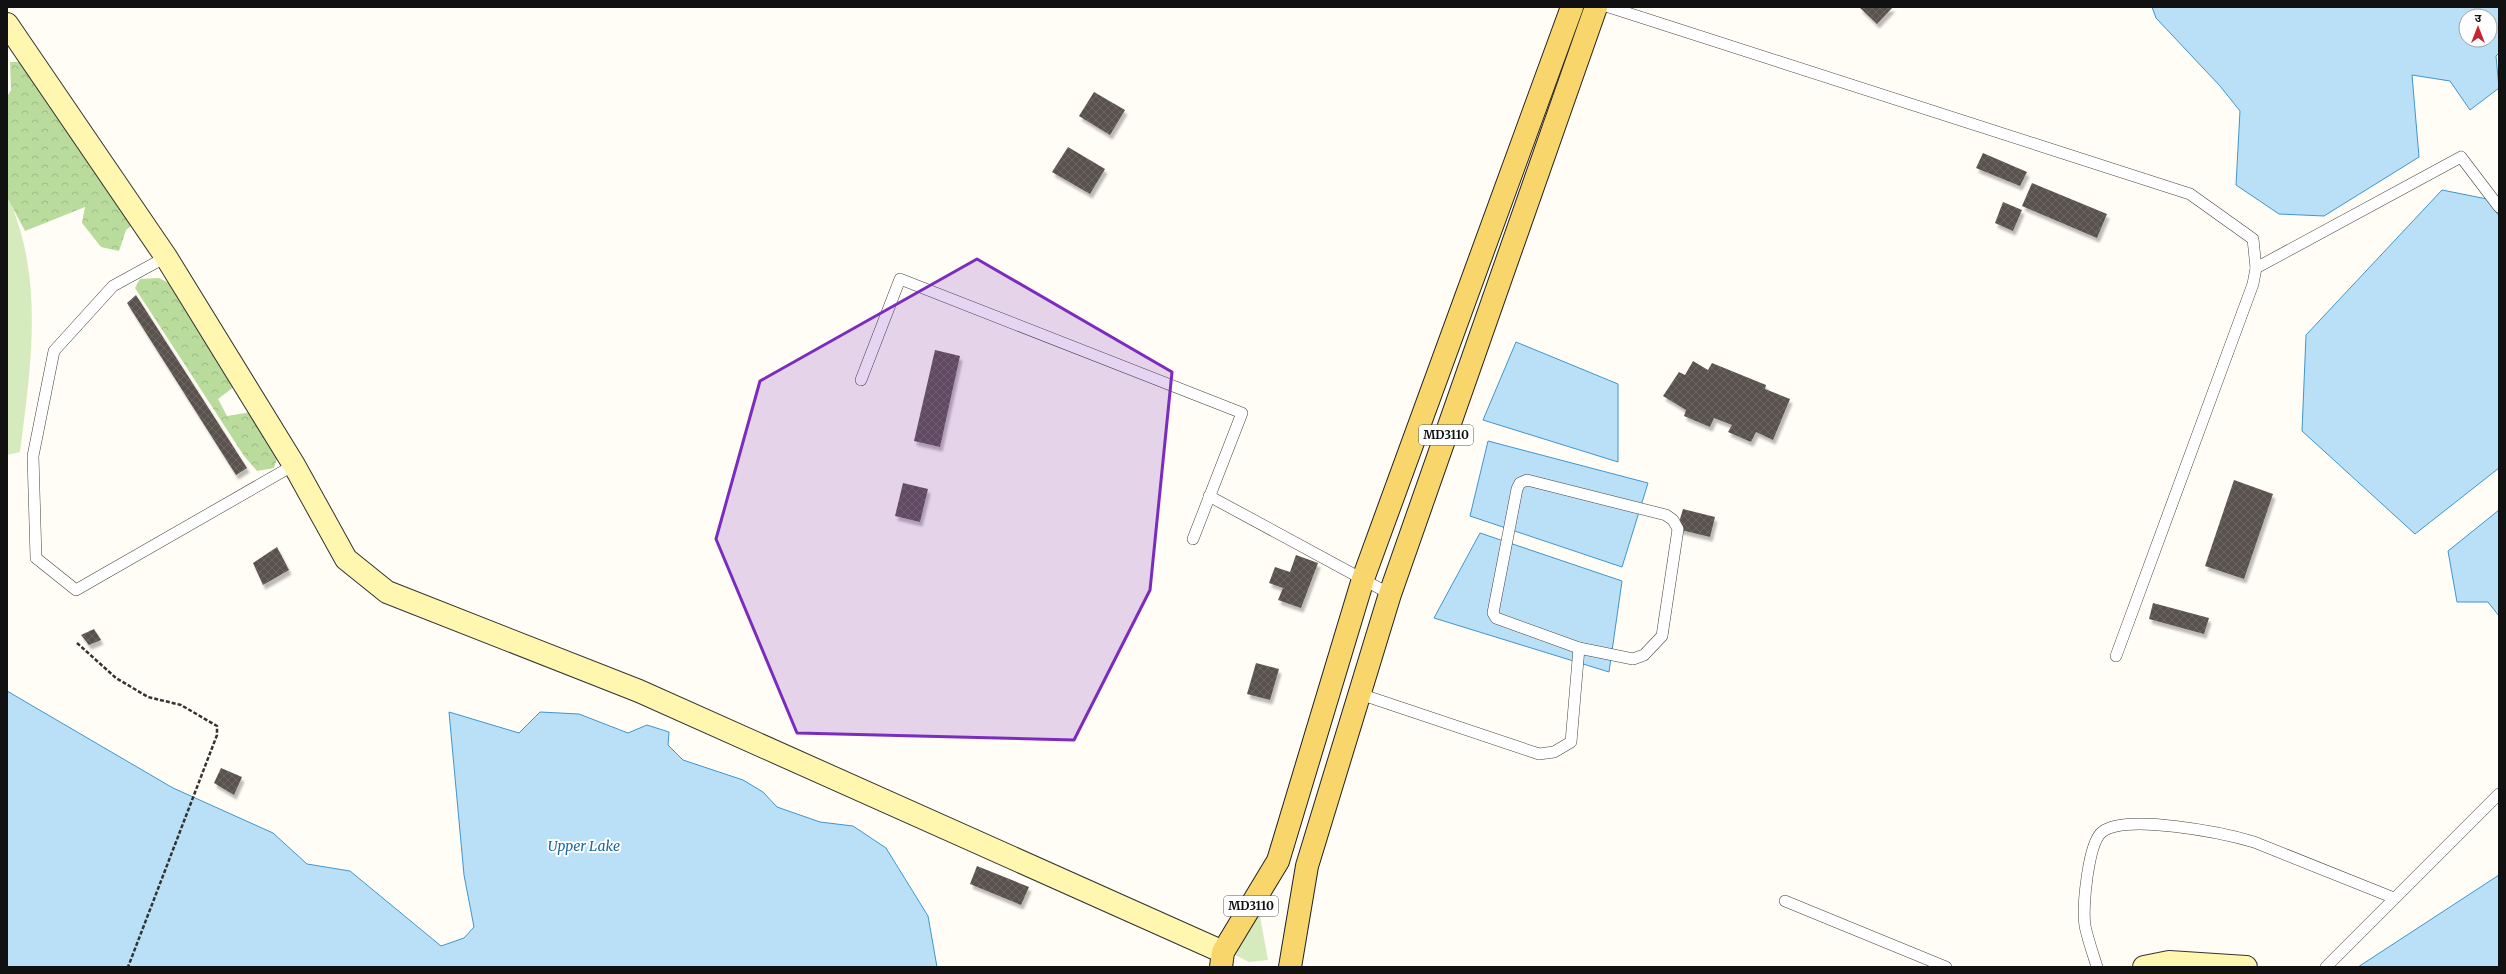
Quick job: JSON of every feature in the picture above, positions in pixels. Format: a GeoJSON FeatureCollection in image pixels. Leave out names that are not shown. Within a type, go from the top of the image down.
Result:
{"type":"FeatureCollection","features":[{"type":"Feature","properties":{"kind":"main road","name":"MD3110"},"geometry":{"type":"LineString","coordinates":[[1222,960],[1278,860],[1363,579],[1572,7]]}},
{"type":"Feature","properties":{"kind":"main road","name":"MD3110"},"geometry":{"type":"LineString","coordinates":[[1290,967],[1307,866],[1390,594],[1596,7]]}},
{"type":"Feature","properties":{"kind":"street"},"geometry":{"type":"LineString","coordinates":[[7,24],[166,257],[294,465],[346,559],[387,592],[639,691],[683,710],[1222,960]]}},
{"type":"Feature","properties":{"kind":"street"},"geometry":{"type":"LineString","coordinates":[[2144,967],[2169,962],[2246,967]]}},
{"type":"Feature","properties":{"kind":"lane"},"geometry":{"type":"LineString","coordinates":[[1609,7],[2190,194],[2253,239],[2256,268],[2248,299],[2116,656]]}},
{"type":"Feature","properties":{"kind":"lane"},"geometry":{"type":"LineString","coordinates":[[2256,268],[2461,158],[2499,206]]}},
{"type":"Feature","properties":{"kind":"lane"},"geometry":{"type":"LineString","coordinates":[[166,257],[113,286],[54,351],[33,456],[36,558],[76,590],[294,465]]}},
{"type":"Feature","properties":{"kind":"lane"},"geometry":{"type":"LineString","coordinates":[[861,380],[900,279],[1242,413],[1193,539]]}},
{"type":"Feature","properties":{"kind":"lane"},"geometry":{"type":"LineString","coordinates":[[1527,480],[1666,515],[1673,520],[1678,530],[1662,636],[1644,655],[1633,659],[1579,648],[1502,622],[1493,613],[1517,488],[1520,483],[1527,480]]}},
{"type":"Feature","properties":{"kind":"lane"},"geometry":{"type":"LineString","coordinates":[[1209,496],[1390,594]]}},
{"type":"Feature","properties":{"kind":"lane"},"geometry":{"type":"LineString","coordinates":[[1360,694],[1540,754],[1554,752],[1571,742],[1579,648]]}},
{"type":"Feature","properties":{"kind":"lane"},"geometry":{"type":"LineString","coordinates":[[2326,967],[2499,794]]}},
{"type":"Feature","properties":{"kind":"lane"},"geometry":{"type":"LineString","coordinates":[[2098,967],[2085,925],[2084,908],[2092,851],[2101,833],[2118,824],[2192,828],[2232,835],[2394,898]]}},
{"type":"Feature","properties":{"kind":"lane"},"geometry":{"type":"LineString","coordinates":[[1785,901],[1946,967]]}},
{"type":"Feature","properties":{"kind":"path"},"geometry":{"type":"LineString","coordinates":[[77,643],[116,678],[148,697],[181,704],[217,726],[217,735],[128,967]]}},
{"type":"Feature","properties":{"kind":"highlighted area"},"geometry":{"type":"Polygon","coordinates":[[[977,259],[1172,372],[1150,590],[1074,740],[797,733],[716,539],[760,381],[977,259]]]}},
{"type":"Feature","properties":{"kind":"green space"},"geometry":{"type":"Polygon","coordinates":[[[10,62],[24,62],[135,223],[126,230],[119,251],[101,247],[82,223],[85,207],[25,231],[7,197],[7,97],[11,90],[10,62]]]}},
{"type":"Feature","properties":{"kind":"green space"},"geometry":{"type":"Polygon","coordinates":[[[7,195],[19,226],[27,258],[31,289],[32,322],[28,387],[20,452],[7,455],[7,195]]]}},
{"type":"Feature","properties":{"kind":"green space"},"geometry":{"type":"Polygon","coordinates":[[[159,278],[173,285],[239,383],[218,399],[227,416],[257,411],[279,453],[274,468],[257,471],[244,456],[135,288],[140,279],[159,278]]]}},
{"type":"Feature","properties":{"kind":"green space"},"geometry":{"type":"Polygon","coordinates":[[[1259,911],[1268,960],[1249,962],[1233,954],[1259,911]]]}},
{"type":"Feature","properties":{"kind":"water"},"geometry":{"type":"Polygon","coordinates":[[[2152,7],[2499,7],[2499,53],[2496,56],[2499,88],[2470,110],[2450,81],[2412,75],[2419,157],[2324,216],[2279,214],[2236,185],[2240,111],[2220,86],[2156,18],[2152,7]]]}},
{"type":"Feature","properties":{"kind":"water"},"geometry":{"type":"Polygon","coordinates":[[[2442,190],[2487,199],[2499,216],[2499,468],[2415,534],[2302,431],[2306,335],[2442,190]]]}},
{"type":"Feature","properties":{"kind":"water"},"geometry":{"type":"Polygon","coordinates":[[[1516,342],[1618,384],[1618,462],[1483,420],[1516,342]]]}},
{"type":"Feature","properties":{"kind":"water"},"geometry":{"type":"Polygon","coordinates":[[[1488,441],[1648,483],[1622,567],[1470,516],[1488,441]]]}},
{"type":"Feature","properties":{"kind":"water"},"geometry":{"type":"Polygon","coordinates":[[[2499,510],[2499,616],[2488,602],[2457,602],[2448,551],[2499,510]]]}},
{"type":"Feature","properties":{"kind":"water"},"geometry":{"type":"Polygon","coordinates":[[[1480,533],[1622,581],[1609,672],[1434,618],[1480,533]]]}},
{"type":"Feature","properties":{"kind":"water","name":"Upper Lake"},"geometry":{"type":"Polygon","coordinates":[[[7,691],[173,788],[273,833],[307,864],[350,871],[441,946],[464,938],[474,927],[464,875],[449,712],[519,733],[540,712],[579,714],[628,733],[647,725],[669,732],[668,745],[683,760],[743,780],[763,792],[777,807],[820,822],[853,826],[886,848],[928,916],[937,967],[7,967],[7,691]]]}},
{"type":"Feature","properties":{"kind":"water"},"geometry":{"type":"Polygon","coordinates":[[[2499,875],[2499,967],[2358,967],[2499,875]]]}},
{"type":"Feature","properties":{"kind":"building"},"geometry":{"type":"Polygon","coordinates":[[[1859,7],[1893,7],[1877,24],[1859,7]]]}},
{"type":"Feature","properties":{"kind":"building"},"geometry":{"type":"Polygon","coordinates":[[[1094,92],[1125,110],[1110,135],[1079,116],[1094,92]]]}},
{"type":"Feature","properties":{"kind":"building"},"geometry":{"type":"Polygon","coordinates":[[[1068,147],[1105,169],[1090,194],[1052,172],[1068,147]]]}},
{"type":"Feature","properties":{"kind":"building"},"geometry":{"type":"Polygon","coordinates":[[[1983,153],[2027,172],[2020,186],[1976,168],[1983,153]]]}},
{"type":"Feature","properties":{"kind":"building"},"geometry":{"type":"Polygon","coordinates":[[[2032,183],[2107,214],[2097,238],[2022,206],[2032,183]]]}},
{"type":"Feature","properties":{"kind":"building"},"geometry":{"type":"Polygon","coordinates":[[[2003,202],[2022,210],[2013,231],[1995,223],[2003,202]]]}},
{"type":"Feature","properties":{"kind":"building"},"geometry":{"type":"Polygon","coordinates":[[[136,295],[247,468],[236,475],[127,303],[136,295]]]}},
{"type":"Feature","properties":{"kind":"building"},"geometry":{"type":"Polygon","coordinates":[[[935,350],[960,356],[940,447],[914,441],[935,350]]]}},
{"type":"Feature","properties":{"kind":"building"},"geometry":{"type":"Polygon","coordinates":[[[1693,361],[1708,370],[1712,363],[1766,385],[1765,389],[1790,399],[1773,440],[1756,432],[1751,442],[1728,432],[1732,425],[1714,418],[1710,427],[1684,416],[1686,410],[1663,396],[1679,372],[1685,375],[1693,361]]]}},
{"type":"Feature","properties":{"kind":"building"},"geometry":{"type":"Polygon","coordinates":[[[2234,480],[2273,494],[2244,579],[2205,566],[2234,480]]]}},
{"type":"Feature","properties":{"kind":"building"},"geometry":{"type":"Polygon","coordinates":[[[903,483],[928,489],[920,522],[895,516],[903,483]]]}},
{"type":"Feature","properties":{"kind":"building"},"geometry":{"type":"Polygon","coordinates":[[[1683,509],[1715,517],[1710,537],[1677,529],[1683,509]]]}},
{"type":"Feature","properties":{"kind":"building"},"geometry":{"type":"Polygon","coordinates":[[[277,547],[289,570],[263,585],[253,563],[277,547]]]}},
{"type":"Feature","properties":{"kind":"building"},"geometry":{"type":"Polygon","coordinates":[[[1296,555],[1318,563],[1301,608],[1278,600],[1283,588],[1269,583],[1275,567],[1290,572],[1296,555]]]}},
{"type":"Feature","properties":{"kind":"building"},"geometry":{"type":"Polygon","coordinates":[[[2153,603],[2209,618],[2204,634],[2149,619],[2153,603]]]}},
{"type":"Feature","properties":{"kind":"building"},"geometry":{"type":"Polygon","coordinates":[[[94,629],[101,640],[89,645],[81,635],[94,629]]]}},
{"type":"Feature","properties":{"kind":"building"},"geometry":{"type":"Polygon","coordinates":[[[1256,663],[1279,669],[1270,700],[1247,694],[1256,663]]]}},
{"type":"Feature","properties":{"kind":"building"},"geometry":{"type":"Polygon","coordinates":[[[221,768],[242,777],[234,795],[214,783],[221,768]]]}},
{"type":"Feature","properties":{"kind":"building"},"geometry":{"type":"Polygon","coordinates":[[[977,866],[1029,887],[1021,905],[970,884],[977,866]]]}}]}
